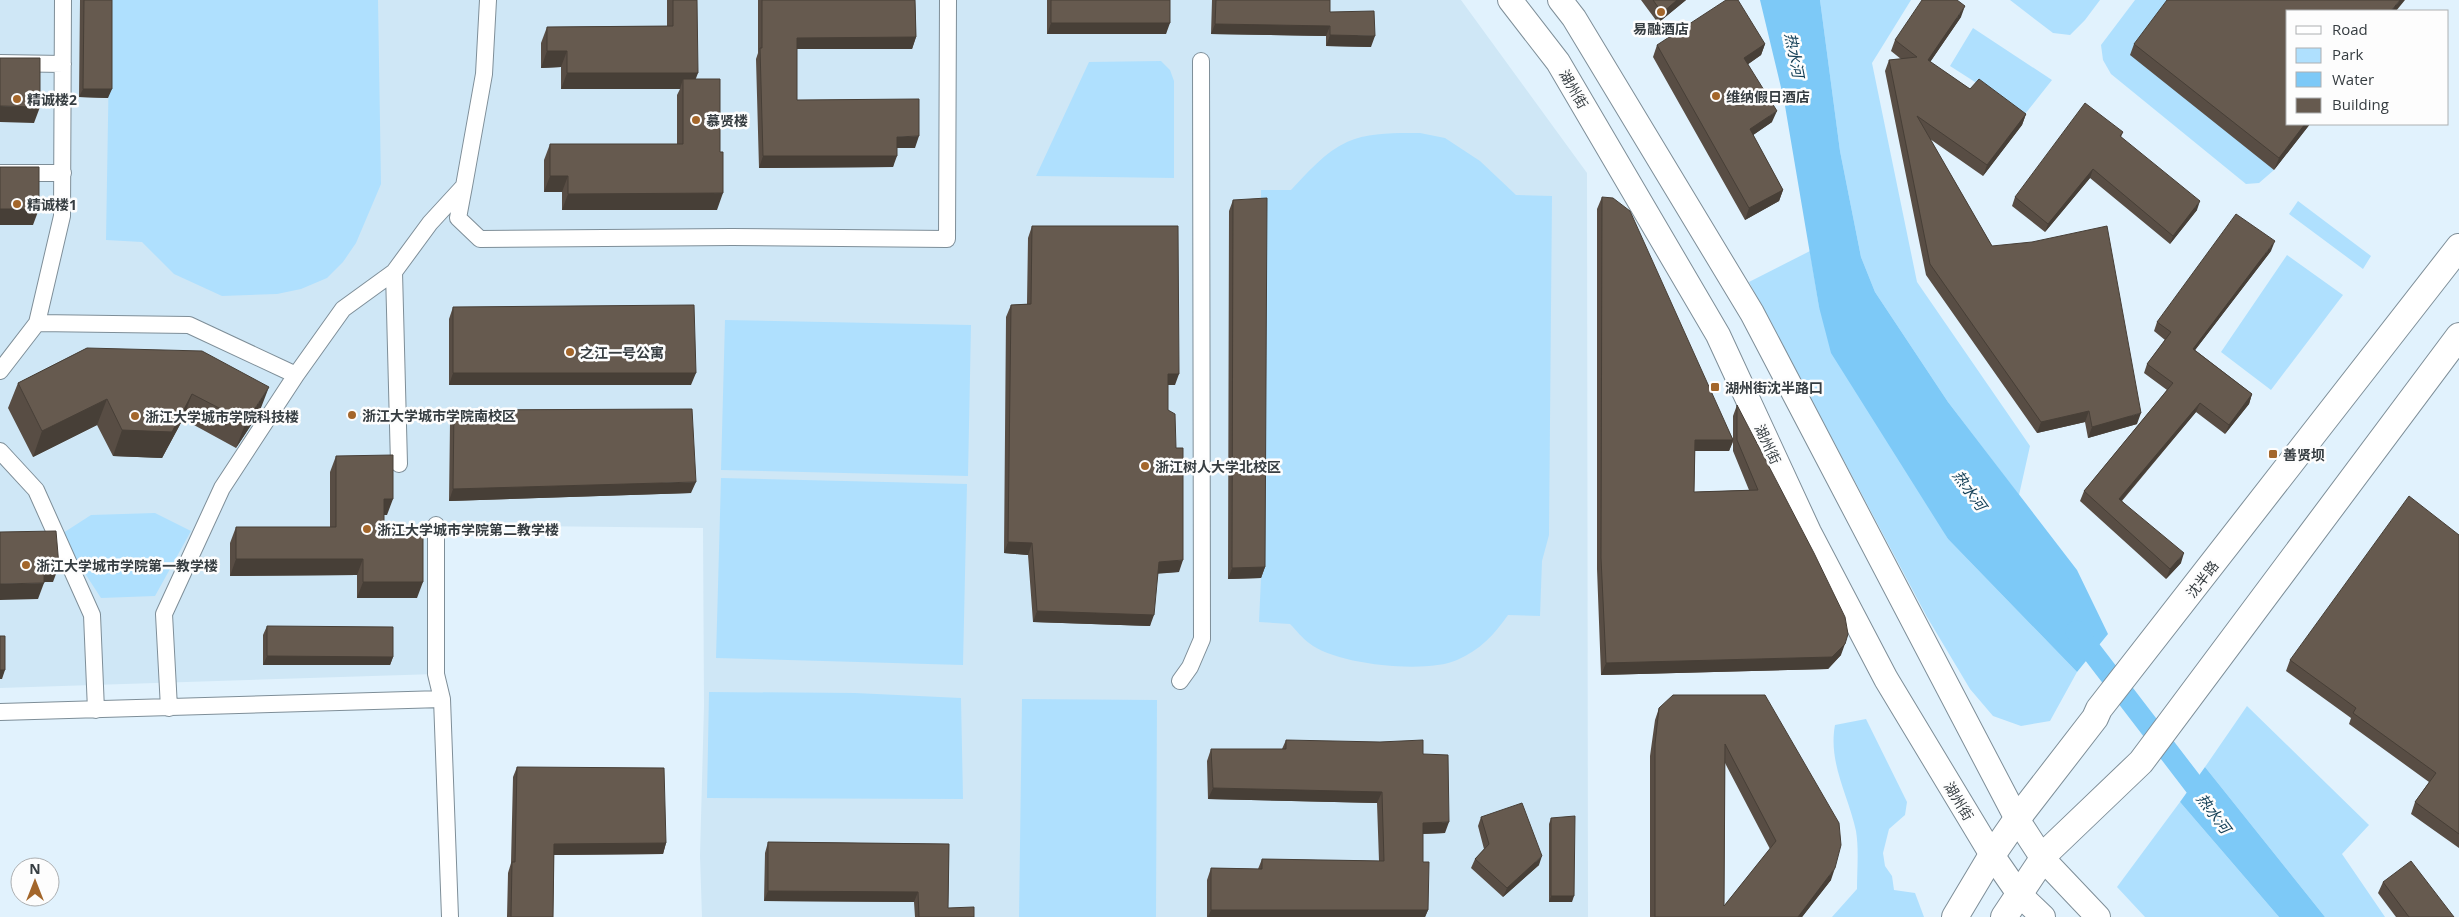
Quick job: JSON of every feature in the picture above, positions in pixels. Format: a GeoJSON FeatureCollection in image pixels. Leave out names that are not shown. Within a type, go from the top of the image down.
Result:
{"type":"FeatureCollection","features":[{"type":"Feature","properties":{"kind":"main road","name":"湖州街"},"geometry":{"type":"LineString","coordinates":[[1510,0],[1558,62],[1718,335],[1809,532],[1886,679],[1992,855],[2019,894],[2043,917]]}},
{"type":"Feature","properties":{"kind":"main road"},"geometry":{"type":"LineString","coordinates":[[1560,0],[1574,18],[1752,313],[2017,819],[2043,859],[2098,917]]}},
{"type":"Feature","properties":{"kind":"main road","name":"沈半路"},"geometry":{"type":"LineString","coordinates":[[1955,917],[1992,855],[2017,819],[2095,718],[2099,709],[2150,646],[2459,247]]}},
{"type":"Feature","properties":{"kind":"main road"},"geometry":{"type":"LineString","coordinates":[[2004,917],[2043,859],[2141,762],[2414,393],[2459,336]]}},
{"type":"Feature","properties":{"kind":"street"},"geometry":{"type":"LineString","coordinates":[[0,371],[37,323],[62,216],[63,0]]}},
{"type":"Feature","properties":{"kind":"street"},"geometry":{"type":"LineString","coordinates":[[488,0],[484,74],[458,218],[480,239],[732,237],[947,239],[948,0]]}},
{"type":"Feature","properties":{"kind":"street"},"geometry":{"type":"LineString","coordinates":[[1180,681],[1190,667],[1202,639],[1201,61]]}},
{"type":"Feature","properties":{"kind":"street"},"geometry":{"type":"LineString","coordinates":[[0,64],[63,64]]}},
{"type":"Feature","properties":{"kind":"street"},"geometry":{"type":"LineString","coordinates":[[0,173],[63,173]]}},
{"type":"Feature","properties":{"kind":"street"},"geometry":{"type":"LineString","coordinates":[[170,708],[164,614],[222,488],[296,375],[343,309],[394,272],[430,223],[464,186]]}},
{"type":"Feature","properties":{"kind":"street"},"geometry":{"type":"LineString","coordinates":[[394,272],[399,464]]}},
{"type":"Feature","properties":{"kind":"street"},"geometry":{"type":"LineString","coordinates":[[37,323],[189,325],[296,375]]}},
{"type":"Feature","properties":{"kind":"street"},"geometry":{"type":"LineString","coordinates":[[0,451],[36,490],[92,615],[96,710]]}},
{"type":"Feature","properties":{"kind":"street"},"geometry":{"type":"LineString","coordinates":[[436,525],[436,674],[442,699],[450,917]]}},
{"type":"Feature","properties":{"kind":"street"},"geometry":{"type":"LineString","coordinates":[[0,712],[442,699]]}},
{"type":"Feature","properties":{"kind":"shaded area"},"geometry":{"type":"Polygon","coordinates":[[[0,0],[1461,0],[1587,173],[1588,917],[702,917],[700,856],[704,706],[703,528],[437,525],[436,674],[0,688],[0,0]]]}},
{"type":"Feature","properties":{"kind":"green space"},"geometry":{"type":"Polygon","coordinates":[[[110,0],[378,0],[381,184],[356,243],[343,262],[327,278],[301,289],[277,294],[222,296],[174,274],[142,242],[106,240],[110,0]]]}},
{"type":"Feature","properties":{"kind":"green space"},"geometry":{"type":"Polygon","coordinates":[[[1820,0],[1911,0],[1872,63],[1917,282],[2030,446],[2019,495],[1948,402],[1875,292],[1861,257],[1840,151],[1820,0]]]}},
{"type":"Feature","properties":{"kind":"green space"},"geometry":{"type":"Polygon","coordinates":[[[2010,0],[2100,0],[2085,20],[2070,35],[2053,33],[2010,0]]]}},
{"type":"Feature","properties":{"kind":"green space"},"geometry":{"type":"Polygon","coordinates":[[[2135,0],[2171,0],[2274,170],[2259,183],[2246,184],[2111,74],[2103,60],[2101,45],[2135,0]]]}},
{"type":"Feature","properties":{"kind":"green space"},"geometry":{"type":"Polygon","coordinates":[[[1973,28],[2052,80],[2025,114],[1950,66],[1973,28]]]}},
{"type":"Feature","properties":{"kind":"green space"},"geometry":{"type":"Polygon","coordinates":[[[1161,61],[1170,70],[1174,81],[1174,178],[1036,176],[1089,62],[1161,61]]]}},
{"type":"Feature","properties":{"kind":"green space"},"geometry":{"type":"Polygon","coordinates":[[[1420,133],[1445,138],[1480,161],[1516,195],[1552,196],[1549,535],[1542,561],[1540,616],[1508,615],[1486,641],[1473,652],[1457,660],[1443,664],[1404,667],[1360,662],[1339,657],[1322,651],[1309,643],[1290,624],[1259,622],[1261,578],[1261,190],[1291,190],[1324,157],[1347,142],[1364,136],[1420,133]]]}},
{"type":"Feature","properties":{"kind":"green space"},"geometry":{"type":"Polygon","coordinates":[[[2298,201],[2371,256],[2363,269],[2289,214],[2298,201]]]}},
{"type":"Feature","properties":{"kind":"green space"},"geometry":{"type":"Polygon","coordinates":[[[1810,251],[1819,307],[1948,539],[2077,672],[2050,721],[2021,726],[1993,716],[1970,689],[1927,617],[1749,282],[1810,251]]]}},
{"type":"Feature","properties":{"kind":"green space"},"geometry":{"type":"Polygon","coordinates":[[[2287,255],[2343,295],[2271,390],[2221,352],[2287,255]]]}},
{"type":"Feature","properties":{"kind":"green space"},"geometry":{"type":"Polygon","coordinates":[[[725,320],[971,325],[968,476],[721,470],[725,320]]]}},
{"type":"Feature","properties":{"kind":"green space"},"geometry":{"type":"Polygon","coordinates":[[[721,478],[967,484],[963,665],[716,658],[721,478]]]}},
{"type":"Feature","properties":{"kind":"green space"},"geometry":{"type":"Polygon","coordinates":[[[155,513],[191,531],[155,596],[101,598],[60,535],[91,515],[155,513]]]}},
{"type":"Feature","properties":{"kind":"green space"},"geometry":{"type":"Polygon","coordinates":[[[709,692],[855,693],[961,698],[963,799],[707,798],[709,692]]]}},
{"type":"Feature","properties":{"kind":"green space"},"geometry":{"type":"Polygon","coordinates":[[[1022,699],[1157,700],[1156,917],[1019,917],[1022,699]]]}},
{"type":"Feature","properties":{"kind":"green space"},"geometry":{"type":"Polygon","coordinates":[[[2247,706],[2369,825],[2342,854],[2385,917],[2325,917],[2205,767],[2247,706]]]}},
{"type":"Feature","properties":{"kind":"green space"},"geometry":{"type":"Polygon","coordinates":[[[1866,719],[1907,802],[1905,815],[1889,829],[1883,853],[1885,866],[1892,876],[1894,890],[1915,893],[1924,917],[1832,917],[1857,889],[1858,860],[1853,817],[1836,765],[1834,752],[1835,725],[1866,719]]]}},
{"type":"Feature","properties":{"kind":"green space"},"geometry":{"type":"Polygon","coordinates":[[[2180,802],[2279,917],[2145,917],[2117,887],[2180,802]]]}},
{"type":"Feature","properties":{"kind":"water"},"geometry":{"type":"Polygon","coordinates":[[[1760,0],[1820,0],[1840,151],[1861,257],[1875,292],[1948,402],[2077,570],[2108,634],[2077,672],[1948,539],[1831,353],[1819,307],[1784,100],[1760,0]]]}},
{"type":"Feature","properties":{"kind":"water"},"geometry":{"type":"Polygon","coordinates":[[[2205,767],[2325,917],[2279,917],[2180,802],[2205,767]]]}},
{"type":"Feature","properties":{"kind":"building"},"geometry":{"type":"Polygon","coordinates":[[[84,0],[112,0],[112,89],[83,89],[84,0]]]}},
{"type":"Feature","properties":{"kind":"building"},"geometry":{"type":"Polygon","coordinates":[[[673,0],[697,0],[698,73],[567,73],[567,51],[547,51],[547,27],[673,26],[673,0]]]}},
{"type":"Feature","properties":{"kind":"building"},"geometry":{"type":"Polygon","coordinates":[[[762,0],[915,0],[916,37],[797,38],[797,100],[919,99],[919,136],[897,137],[897,156],[763,156],[760,48],[762,48],[762,0]]]}},
{"type":"Feature","properties":{"kind":"building"},"geometry":{"type":"Polygon","coordinates":[[[1051,0],[1170,0],[1170,23],[1051,23],[1051,0]]]}},
{"type":"Feature","properties":{"kind":"building"},"geometry":{"type":"Polygon","coordinates":[[[1216,0],[1330,0],[1330,12],[1374,11],[1375,36],[1330,35],[1330,26],[1215,24],[1216,0]]]}},
{"type":"Feature","properties":{"kind":"building"},"geometry":{"type":"Polygon","coordinates":[[[1653,0],[1677,0],[1662,13],[1653,0]]]}},
{"type":"Feature","properties":{"kind":"building","name":"维纳假日酒店"},"geometry":{"type":"Polygon","coordinates":[[[1726,0],[1738,0],[1765,44],[1744,58],[1777,111],[1750,129],[1783,190],[1749,208],[1657,45],[1726,0]]]}},
{"type":"Feature","properties":{"kind":"building"},"geometry":{"type":"Polygon","coordinates":[[[1922,0],[1957,0],[1965,6],[1928,60],[1970,89],[1979,79],[2026,114],[1987,165],[1917,116],[1992,246],[2032,242],[2107,226],[2141,413],[2092,427],[2089,411],[2041,422],[1930,264],[1889,60],[1917,57],[1895,40],[1922,0]]]}},
{"type":"Feature","properties":{"kind":"building"},"geometry":{"type":"Polygon","coordinates":[[[2167,0],[2400,0],[2392,10],[2286,10],[2286,125],[2304,125],[2279,158],[2134,44],[2167,0]]]}},
{"type":"Feature","properties":{"kind":"building"},"geometry":{"type":"Polygon","coordinates":[[[0,58],[40,58],[40,107],[0,106],[0,58]]]}},
{"type":"Feature","properties":{"kind":"building"},"geometry":{"type":"Polygon","coordinates":[[[683,79],[720,79],[720,152],[723,152],[723,193],[568,194],[568,176],[550,176],[550,144],[683,144],[683,79]]]}},
{"type":"Feature","properties":{"kind":"building"},"geometry":{"type":"Polygon","coordinates":[[[2085,103],[2123,132],[2120,136],[2200,201],[2173,236],[2093,169],[2048,224],[2015,197],[2085,103]]]}},
{"type":"Feature","properties":{"kind":"building"},"geometry":{"type":"Polygon","coordinates":[[[0,167],[39,167],[39,209],[0,209],[0,167]]]}},
{"type":"Feature","properties":{"kind":"building"},"geometry":{"type":"Polygon","coordinates":[[[1602,197],[1613,198],[1630,211],[1733,440],[1695,440],[1694,492],[1758,490],[1737,440],[1737,405],[1845,617],[1848,634],[1845,644],[1832,657],[1606,663],[1601,558],[1602,197]]]}},
{"type":"Feature","properties":{"kind":"building"},"geometry":{"type":"Polygon","coordinates":[[[1267,198],[1265,567],[1232,568],[1233,200],[1267,198]]]}},
{"type":"Feature","properties":{"kind":"building"},"geometry":{"type":"Polygon","coordinates":[[[2236,214],[2275,241],[2193,349],[2252,394],[2229,425],[2200,403],[2119,499],[2184,553],[2170,569],[2084,491],[2173,383],[2147,364],[2171,332],[2157,322],[2236,214]]]}},
{"type":"Feature","properties":{"kind":"building"},"geometry":{"type":"Polygon","coordinates":[[[1032,226],[1178,226],[1179,374],[1168,374],[1168,410],[1175,414],[1176,448],[1183,448],[1183,560],[1159,562],[1154,615],[1037,611],[1032,543],[1008,542],[1011,305],[1031,304],[1032,226]]]}},
{"type":"Feature","properties":{"kind":"building","name":"之江一号公寓"},"geometry":{"type":"Polygon","coordinates":[[[694,305],[696,373],[453,373],[453,307],[694,305]]]}},
{"type":"Feature","properties":{"kind":"building"},"geometry":{"type":"Polygon","coordinates":[[[87,348],[202,351],[269,387],[246,422],[192,394],[172,432],[122,430],[107,399],[42,431],[18,383],[87,348]]]}},
{"type":"Feature","properties":{"kind":"building"},"geometry":{"type":"Polygon","coordinates":[[[692,409],[696,482],[453,489],[454,410],[692,409]]]}},
{"type":"Feature","properties":{"kind":"building","name":"浙江大学城市学院第二教学楼"},"geometry":{"type":"Polygon","coordinates":[[[393,455],[393,499],[384,499],[384,531],[423,531],[423,582],[363,582],[363,559],[236,559],[236,527],[336,527],[336,456],[393,455]]]}},
{"type":"Feature","properties":{"kind":"building"},"geometry":{"type":"Polygon","coordinates":[[[2409,496],[2459,535],[2459,834],[2415,802],[2436,773],[2353,713],[2356,708],[2290,660],[2409,496]]]}},
{"type":"Feature","properties":{"kind":"building","name":"浙江大学城市学院第一教学楼"},"geometry":{"type":"Polygon","coordinates":[[[56,531],[59,566],[44,566],[44,583],[0,584],[0,532],[56,531]]]}},
{"type":"Feature","properties":{"kind":"building"},"geometry":{"type":"Polygon","coordinates":[[[267,626],[393,627],[393,657],[267,656],[267,626]]]}},
{"type":"Feature","properties":{"kind":"building"},"geometry":{"type":"Polygon","coordinates":[[[0,636],[5,636],[5,670],[0,670],[0,636]]]}},
{"type":"Feature","properties":{"kind":"building"},"geometry":{"type":"Polygon","coordinates":[[[1673,695],[1765,695],[1839,823],[1841,845],[1835,868],[1798,917],[1655,917],[1655,744],[1659,708],[1673,695]],[[1725,744],[1724,906],[1776,841],[1725,744]]]}},
{"type":"Feature","properties":{"kind":"building"},"geometry":{"type":"Polygon","coordinates":[[[1286,740],[1380,742],[1423,740],[1423,754],[1448,755],[1449,822],[1423,823],[1423,862],[1429,862],[1428,910],[1211,910],[1211,868],[1262,869],[1262,859],[1384,861],[1382,792],[1213,788],[1211,749],[1286,749],[1286,740]]]}},
{"type":"Feature","properties":{"kind":"building"},"geometry":{"type":"Polygon","coordinates":[[[517,767],[664,768],[666,843],[554,844],[553,917],[511,917],[512,862],[515,862],[517,767]]]}},
{"type":"Feature","properties":{"kind":"building"},"geometry":{"type":"Polygon","coordinates":[[[1522,803],[1542,856],[1507,888],[1475,859],[1489,844],[1481,817],[1522,803]]]}},
{"type":"Feature","properties":{"kind":"building"},"geometry":{"type":"Polygon","coordinates":[[[1575,816],[1574,896],[1551,896],[1551,818],[1575,816]]]}},
{"type":"Feature","properties":{"kind":"building"},"geometry":{"type":"Polygon","coordinates":[[[768,842],[949,844],[948,908],[974,907],[974,917],[919,917],[918,892],[768,891],[768,842]]]}},
{"type":"Feature","properties":{"kind":"building"},"geometry":{"type":"Polygon","coordinates":[[[2411,861],[2454,917],[2409,917],[2383,882],[2411,861]]]}},
{"type":"Feature","properties":{"kind":"waterway","name":"热水河"},"geometry":{"type":"LineString","coordinates":[[2076,631],[2211,807]]}},
{"type":"Feature","properties":{"kind":"place","name":"易融酒店"},"geometry":{"type":"Point","coordinates":[1661,12]}},
{"type":"Feature","properties":{"kind":"place","name":"维纳假日酒店"},"geometry":{"type":"Point","coordinates":[1716,96]}},
{"type":"Feature","properties":{"kind":"place","name":"精诚楼2"},"geometry":{"type":"Point","coordinates":[17,99]}},
{"type":"Feature","properties":{"kind":"place","name":"慕贤楼"},"geometry":{"type":"Point","coordinates":[696,120]}},
{"type":"Feature","properties":{"kind":"place","name":"精诚楼1"},"geometry":{"type":"Point","coordinates":[17,204]}},
{"type":"Feature","properties":{"kind":"place","name":"之江一号公寓"},"geometry":{"type":"Point","coordinates":[570,352]}},
{"type":"Feature","properties":{"kind":"place","name":"湖州街沈半路口"},"geometry":{"type":"Point","coordinates":[1715,387]}},
{"type":"Feature","properties":{"kind":"place","name":"浙江大学城市学院南校区"},"geometry":{"type":"Point","coordinates":[352,415]}},
{"type":"Feature","properties":{"kind":"place","name":"浙江大学城市学院科技楼"},"geometry":{"type":"Point","coordinates":[135,416]}},
{"type":"Feature","properties":{"kind":"place","name":"善贤坝"},"geometry":{"type":"Point","coordinates":[2273,454]}},
{"type":"Feature","properties":{"kind":"place","name":"浙江树人大学北校区"},"geometry":{"type":"Point","coordinates":[1145,466]}},
{"type":"Feature","properties":{"kind":"place","name":"浙江大学城市学院第二教学楼"},"geometry":{"type":"Point","coordinates":[367,529]}},
{"type":"Feature","properties":{"kind":"place","name":"浙江大学城市学院第一教学楼"},"geometry":{"type":"Point","coordinates":[26,565]}}]}
